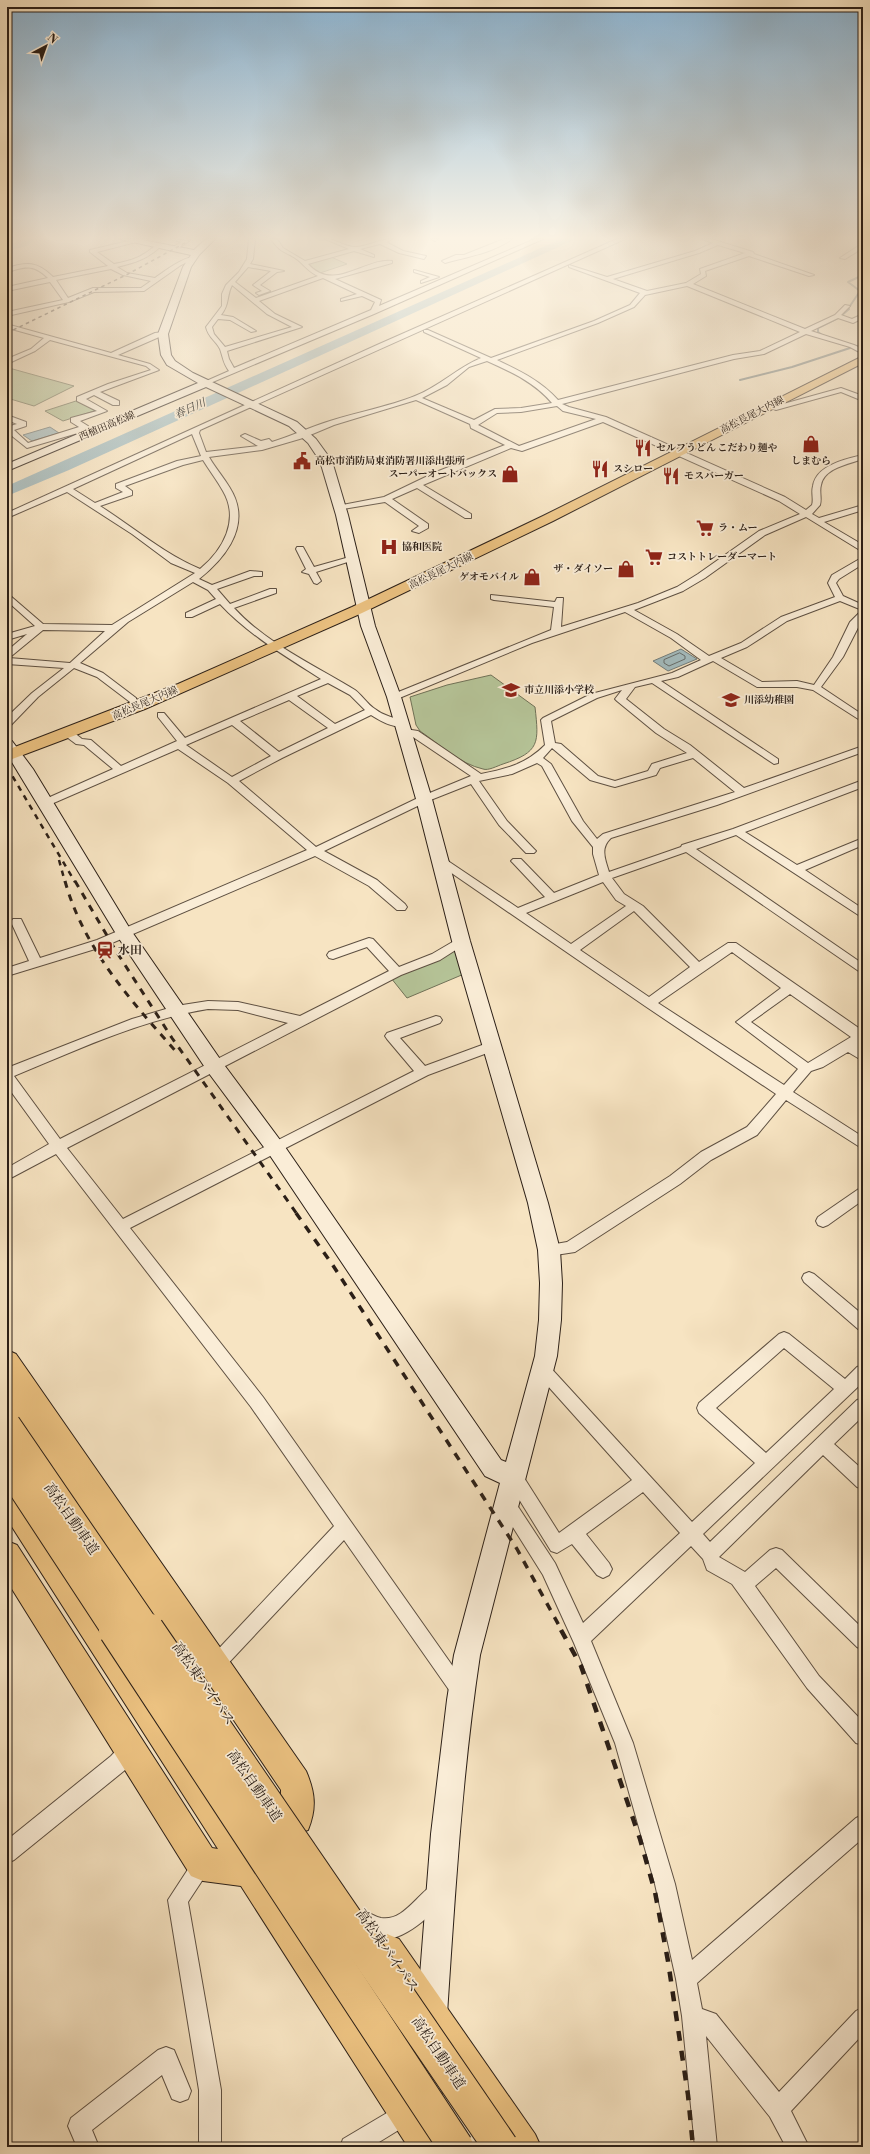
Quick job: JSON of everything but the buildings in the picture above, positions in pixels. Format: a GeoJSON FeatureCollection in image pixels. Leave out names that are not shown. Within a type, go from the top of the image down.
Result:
{"type":"FeatureCollection","features":[{"type":"Feature","properties":{"kind":"highway"},"geometry":{"type":"LineString","coordinates":[[7,1362],[295,1782],[298,1792],[296,1818]]}},
{"type":"Feature","properties":{"kind":"highway","name":"高松東バイパス"},"geometry":{"type":"LineString","coordinates":[[7,1398],[522,2147]]}},
{"type":"Feature","properties":{"kind":"highway","name":"高松自動車道"},"geometry":{"type":"LineString","coordinates":[[7,1425],[501,2147]]}},
{"type":"Feature","properties":{"kind":"highway","name":"高松自動車道"},"geometry":{"type":"LineString","coordinates":[[7,1465],[456,2147]]}},
{"type":"Feature","properties":{"kind":"highway"},"geometry":{"type":"LineString","coordinates":[[7,1494],[420,2135]]}},
{"type":"Feature","properties":{"kind":"highway"},"geometry":{"type":"LineString","coordinates":[[7,1554],[203,1864],[250,1870]]}},
{"type":"Feature","properties":{"kind":"highway"},"geometry":{"type":"LineString","coordinates":[[22,1579],[50,1560]]}},
{"type":"Feature","properties":{"kind":"main road","name":"高松長尾大内線"},"geometry":{"type":"LineString","coordinates":[[9,750],[68,733],[272,644],[526,530],[863,352]]}},
{"type":"Feature","properties":{"kind":"main road","name":"高松長尾大内線"},"geometry":{"type":"LineString","coordinates":[[673,452],[771,406],[863,359]]}},
{"type":"Feature","properties":{"kind":"main road","name":"高松長尾大内線"},"geometry":{"type":"LineString","coordinates":[[9,750],[272,644]]}},
{"type":"Feature","properties":{"kind":"street"},"geometry":{"type":"LineString","coordinates":[[7,362],[33,350],[47,340]]}},
{"type":"Feature","properties":{"kind":"street"},"geometry":{"type":"LineString","coordinates":[[55,340],[148,366],[156,370],[110,385],[96,393],[80,399],[103,411],[74,420],[89,430]]}},
{"type":"Feature","properties":{"kind":"street"},"geometry":{"type":"LineString","coordinates":[[111,355],[145,340]]}},
{"type":"Feature","properties":{"kind":"street"},"geometry":{"type":"LineString","coordinates":[[163,340],[163,348],[171,363],[208,385],[285,419],[303,432],[319,449],[326,461],[340,508],[363,602],[394,697],[424,799],[438,859],[538,1203],[549,1250],[552,1283],[550,1320],[543,1370],[467,1655],[461,1692],[460,1712],[450,1784],[432,2015],[420,2135],[351,2147]]}},
{"type":"Feature","properties":{"kind":"street"},"geometry":{"type":"LineString","coordinates":[[216,340],[224,350],[227,364],[234,371]]}},
{"type":"Feature","properties":{"kind":"street"},"geometry":{"type":"LineString","coordinates":[[224,350],[258,340]]}},
{"type":"Feature","properties":{"kind":"street"},"geometry":{"type":"LineString","coordinates":[[208,385],[234,371],[309,340]]}},
{"type":"Feature","properties":{"kind":"street"},"geometry":{"type":"LineString","coordinates":[[7,516],[396,340]]}},
{"type":"Feature","properties":{"kind":"street"},"geometry":{"type":"LineString","coordinates":[[445,340],[490,359],[543,388],[557,403],[566,409],[603,419],[673,452],[782,499],[863,548]]}},
{"type":"Feature","properties":{"kind":"street"},"geometry":{"type":"LineString","coordinates":[[93,506],[129,492],[119,486],[180,463],[204,456],[259,448],[303,432],[417,398],[445,384],[467,366],[546,340]]}},
{"type":"Feature","properties":{"kind":"street"},"geometry":{"type":"LineString","coordinates":[[474,423],[495,411],[521,410],[557,403],[646,381],[733,357],[762,353],[791,340]]}},
{"type":"Feature","properties":{"kind":"street"},"geometry":{"type":"LineString","coordinates":[[831,340],[852,346],[863,352]]}},
{"type":"Feature","properties":{"kind":"street","name":"西植田高松線"},"geometry":{"type":"LineString","coordinates":[[7,468],[89,430],[208,385]]}},
{"type":"Feature","properties":{"kind":"street"},"geometry":{"type":"LineString","coordinates":[[771,406],[776,408],[841,390],[863,399]]}},
{"type":"Feature","properties":{"kind":"street"},"geometry":{"type":"LineString","coordinates":[[96,393],[116,403]]}},
{"type":"Feature","properties":{"kind":"street"},"geometry":{"type":"LineString","coordinates":[[417,398],[432,406],[474,423],[474,426],[511,445],[524,448],[603,419]]}},
{"type":"Feature","properties":{"kind":"street"},"geometry":{"type":"LineString","coordinates":[[7,417],[23,424],[8,430],[27,446],[89,430]]}},
{"type":"Feature","properties":{"kind":"street"},"geometry":{"type":"LineString","coordinates":[[7,723],[36,694],[72,666],[113,628],[212,566],[224,550],[231,535],[234,519],[234,504],[229,493],[204,456],[195,433],[197,430]]}},
{"type":"Feature","properties":{"kind":"street"},"geometry":{"type":"LineString","coordinates":[[270,432],[279,438]]}},
{"type":"Feature","properties":{"kind":"street"},"geometry":{"type":"LineString","coordinates":[[245,436],[260,444],[303,432]]}},
{"type":"Feature","properties":{"kind":"street"},"geometry":{"type":"LineString","coordinates":[[340,508],[386,499],[511,445]]}},
{"type":"Feature","properties":{"kind":"street"},"geometry":{"type":"LineString","coordinates":[[394,697],[556,631],[626,609],[679,590],[708,572],[762,533],[785,521],[806,514],[814,508],[817,503],[816,488],[820,477],[834,466],[863,457]]}},
{"type":"Feature","properties":{"kind":"street"},"geometry":{"type":"LineString","coordinates":[[417,485],[468,516]]}},
{"type":"Feature","properties":{"kind":"street"},"geometry":{"type":"LineString","coordinates":[[68,489],[135,532],[174,561],[202,573]]}},
{"type":"Feature","properties":{"kind":"street"},"geometry":{"type":"LineString","coordinates":[[386,499],[425,526],[416,531]]}},
{"type":"Feature","properties":{"kind":"street"},"geometry":{"type":"LineString","coordinates":[[818,521],[863,507]]}},
{"type":"Feature","properties":{"kind":"street"},"geometry":{"type":"LineString","coordinates":[[300,549],[309,571],[317,581]]}},
{"type":"Feature","properties":{"kind":"street"},"geometry":{"type":"LineString","coordinates":[[309,571],[353,560]]}},
{"type":"Feature","properties":{"kind":"street"},"geometry":{"type":"LineString","coordinates":[[863,560],[835,577],[832,583],[840,598],[863,608]]}},
{"type":"Feature","properties":{"kind":"street"},"geometry":{"type":"LineString","coordinates":[[211,588],[253,573],[259,574]]}},
{"type":"Feature","properties":{"kind":"street"},"geometry":{"type":"LineString","coordinates":[[193,579],[211,588],[223,599],[240,620],[272,644],[328,679],[353,692],[371,711],[414,734],[476,778],[503,823],[530,851]]}},
{"type":"Feature","properties":{"kind":"street"},"geometry":{"type":"LineString","coordinates":[[229,607],[273,591]]}},
{"type":"Feature","properties":{"kind":"street"},"geometry":{"type":"LineString","coordinates":[[7,596],[41,627]]}},
{"type":"Feature","properties":{"kind":"street"},"geometry":{"type":"LineString","coordinates":[[494,597],[560,602],[556,617],[556,631]]}},
{"type":"Feature","properties":{"kind":"street"},"geometry":{"type":"LineString","coordinates":[[550,745],[546,720],[594,696],[674,676],[744,645],[794,614],[840,598]]}},
{"type":"Feature","properties":{"kind":"street"},"geometry":{"type":"LineString","coordinates":[[189,615],[223,599]]}},
{"type":"Feature","properties":{"kind":"street"},"geometry":{"type":"LineString","coordinates":[[626,609],[760,686],[797,684],[816,688],[863,719]]}},
{"type":"Feature","properties":{"kind":"street"},"geometry":{"type":"LineString","coordinates":[[816,688],[838,657],[855,622],[863,613]]}},
{"type":"Feature","properties":{"kind":"street"},"geometry":{"type":"LineString","coordinates":[[7,637],[41,627],[113,628]]}},
{"type":"Feature","properties":{"kind":"street"},"geometry":{"type":"LineString","coordinates":[[7,656],[41,627]]}},
{"type":"Feature","properties":{"kind":"street"},"geometry":{"type":"LineString","coordinates":[[7,661],[79,666],[100,675],[133,700]]}},
{"type":"Feature","properties":{"kind":"street"},"geometry":{"type":"LineString","coordinates":[[45,803],[328,679]]}},
{"type":"Feature","properties":{"kind":"street"},"geometry":{"type":"LineString","coordinates":[[655,681],[774,761]]}},
{"type":"Feature","properties":{"kind":"street"},"geometry":{"type":"LineString","coordinates":[[631,686],[620,699],[660,731],[695,754],[742,792]]}},
{"type":"Feature","properties":{"kind":"street"},"geometry":{"type":"LineString","coordinates":[[290,696],[334,728]]}},
{"type":"Feature","properties":{"kind":"street"},"geometry":{"type":"LineString","coordinates":[[232,781],[278,756],[371,711]]}},
{"type":"Feature","properties":{"kind":"street"},"geometry":{"type":"LineString","coordinates":[[161,715],[182,744],[232,781],[315,852],[373,883],[401,906]]}},
{"type":"Feature","properties":{"kind":"street"},"geometry":{"type":"LineString","coordinates":[[233,721],[278,756]]}},
{"type":"Feature","properties":{"kind":"street"},"geometry":{"type":"LineString","coordinates":[[68,733],[80,742],[87,742],[121,770]]}},
{"type":"Feature","properties":{"kind":"street"},"geometry":{"type":"LineString","coordinates":[[550,745],[557,746],[594,778],[615,784],[652,772],[656,766],[695,754]]}},
{"type":"Feature","properties":{"kind":"street"},"geometry":{"type":"LineString","coordinates":[[7,972],[124,933],[315,852],[424,799],[476,778],[508,772],[537,759],[550,745]]}},
{"type":"Feature","properties":{"kind":"street"},"geometry":{"type":"LineString","coordinates":[[598,845],[600,841],[622,830],[742,792],[863,749]]}},
{"type":"Feature","properties":{"kind":"street"},"geometry":{"type":"LineString","coordinates":[[9,750],[45,803],[124,933],[176,1010],[276,1149],[493,1468],[514,1478],[557,1546],[644,1481]]}},
{"type":"Feature","properties":{"kind":"street"},"geometry":{"type":"LineString","coordinates":[[537,759],[546,764],[582,828],[594,843],[598,845],[605,877],[620,897],[639,909],[698,968]]}},
{"type":"Feature","properties":{"kind":"street"},"geometry":{"type":"LineString","coordinates":[[518,912],[605,877],[686,847],[737,831],[863,783]]}},
{"type":"Feature","properties":{"kind":"street"},"geometry":{"type":"LineString","coordinates":[[737,831],[796,870],[860,908]]}},
{"type":"Feature","properties":{"kind":"street"},"geometry":{"type":"LineString","coordinates":[[796,870],[863,841]]}},
{"type":"Feature","properties":{"kind":"street"},"geometry":{"type":"LineString","coordinates":[[686,847],[863,970]]}},
{"type":"Feature","properties":{"kind":"street"},"geometry":{"type":"LineString","coordinates":[[438,859],[573,949],[649,1003],[863,1144]]}},
{"type":"Feature","properties":{"kind":"street"},"geometry":{"type":"LineString","coordinates":[[517,861],[552,898]]}},
{"type":"Feature","properties":{"kind":"street"},"geometry":{"type":"LineString","coordinates":[[573,949],[633,906]]}},
{"type":"Feature","properties":{"kind":"street"},"geometry":{"type":"LineString","coordinates":[[17,922],[36,963]]}},
{"type":"Feature","properties":{"kind":"street"},"geometry":{"type":"LineString","coordinates":[[7,1175],[58,1146],[216,1067],[397,972],[436,956],[461,941]]}},
{"type":"Feature","properties":{"kind":"street"},"geometry":{"type":"LineString","coordinates":[[333,955],[369,942],[397,972]]}},
{"type":"Feature","properties":{"kind":"street"},"geometry":{"type":"LineString","coordinates":[[549,1250],[570,1248],[675,1180],[706,1156],[752,1131],[784,1091],[806,1068],[818,1064],[862,1037],[732,946],[649,1003]]}},
{"type":"Feature","properties":{"kind":"street"},"geometry":{"type":"LineString","coordinates":[[790,988],[742,1022],[806,1068]]}},
{"type":"Feature","properties":{"kind":"street"},"geometry":{"type":"LineString","coordinates":[[302,1021],[266,1014],[238,1006],[208,1005],[176,1010],[136,1022],[8,1078],[58,1146],[122,1226],[257,1402],[461,1692]]}},
{"type":"Feature","properties":{"kind":"street"},"geometry":{"type":"LineString","coordinates":[[423,1072],[391,1036],[436,1020]]}},
{"type":"Feature","properties":{"kind":"street"},"geometry":{"type":"LineString","coordinates":[[848,1045],[863,1056]]}},
{"type":"Feature","properties":{"kind":"street"},"geometry":{"type":"LineString","coordinates":[[122,1226],[276,1149],[423,1072],[493,1046]]}},
{"type":"Feature","properties":{"kind":"street"},"geometry":{"type":"LineString","coordinates":[[823,1221],[863,1192]]}},
{"type":"Feature","properties":{"kind":"street"},"geometry":{"type":"LineString","coordinates":[[809,1278],[863,1324]]}},
{"type":"Feature","properties":{"kind":"street"},"geometry":{"type":"LineString","coordinates":[[766,1463],[706,1408],[784,1339],[845,1389]]}},
{"type":"Feature","properties":{"kind":"street"},"geometry":{"type":"LineString","coordinates":[[543,1370],[710,1554],[713,1564],[746,1582],[776,1556],[863,1641]]}},
{"type":"Feature","properties":{"kind":"street"},"geometry":{"type":"LineString","coordinates":[[581,1638],[863,1372]]}},
{"type":"Feature","properties":{"kind":"street"},"geometry":{"type":"LineString","coordinates":[[710,1554],[863,1405]]}},
{"type":"Feature","properties":{"kind":"street"},"geometry":{"type":"LineString","coordinates":[[823,1444],[863,1481]]}},
{"type":"Feature","properties":{"kind":"street"},"geometry":{"type":"LineString","coordinates":[[508,1505],[549,1569],[581,1638],[624,1743],[664,1884],[694,2016],[706,2147]]}},
{"type":"Feature","properties":{"kind":"street"},"geometry":{"type":"LineString","coordinates":[[215,1665],[235,1642],[345,1527]]}},
{"type":"Feature","properties":{"kind":"street"},"geometry":{"type":"LineString","coordinates":[[574,1533],[603,1569]]}},
{"type":"Feature","properties":{"kind":"street"},"geometry":{"type":"LineString","coordinates":[[739,1579],[813,1682],[863,1736]]}},
{"type":"Feature","properties":{"kind":"street"},"geometry":{"type":"LineString","coordinates":[[7,1852],[118,1762],[131,1749]]}},
{"type":"Feature","properties":{"kind":"street"},"geometry":{"type":"LineString","coordinates":[[686,1979],[863,1825]]}},
{"type":"Feature","properties":{"kind":"street"},"geometry":{"type":"LineString","coordinates":[[203,1864],[178,1900],[196,1999],[210,2090],[210,2147]]}},
{"type":"Feature","properties":{"kind":"street"},"geometry":{"type":"LineString","coordinates":[[367,1922],[378,1929],[395,1926],[406,1922],[441,1888]]}},
{"type":"Feature","properties":{"kind":"street"},"geometry":{"type":"LineString","coordinates":[[694,2016],[708,2022],[778,2109],[798,2147]]}},
{"type":"Feature","properties":{"kind":"street"},"geometry":{"type":"LineString","coordinates":[[778,2109],[863,2018]]}},
{"type":"Feature","properties":{"kind":"street"},"geometry":{"type":"LineString","coordinates":[[88,2147],[79,2126],[166,2058],[180,2091]]}},
{"type":"Feature","properties":{"kind":"green space"},"geometry":{"type":"Polygon","coordinates":[[[7,368],[74,386],[34,406],[7,398],[7,368]]]}},
{"type":"Feature","properties":{"kind":"green space"},"geometry":{"type":"Polygon","coordinates":[[[79,400],[97,410],[63,421],[45,411],[79,400]]]}},
{"type":"Feature","properties":{"kind":"green space"},"geometry":{"type":"Polygon","coordinates":[[[491,675],[535,707],[537,729],[534,744],[524,755],[493,768],[485,769],[466,763],[420,731],[416,725],[410,697],[447,685],[491,675]]]}},
{"type":"Feature","properties":{"kind":"green space"},"geometry":{"type":"Polygon","coordinates":[[[456,948],[464,974],[407,998],[391,978],[456,948]]]}},
{"type":"Feature","properties":{"kind":"water"},"geometry":{"type":"Polygon","coordinates":[[[50,427],[59,433],[32,441],[23,435],[50,427]]]}},
{"type":"Feature","properties":{"kind":"water"},"geometry":{"type":"Polygon","coordinates":[[[681,649],[697,659],[668,671],[653,661],[681,649]]]}},
{"type":"Feature","properties":{"kind":"waterway","name":"春日川"},"geometry":{"type":"LineString","coordinates":[[7,491],[64,467],[345,340]]}},
{"type":"Feature","properties":{"kind":"waterway"},"geometry":{"type":"LineString","coordinates":[[740,380],[792,367],[850,348],[847,345]]}},
{"type":"Feature","properties":{"kind":"railway"},"geometry":{"type":"LineString","coordinates":[[7,767],[75,882]]}},
{"type":"Feature","properties":{"kind":"railway"},"geometry":{"type":"LineString","coordinates":[[59,860],[65,882]]}},
{"type":"Feature","properties":{"kind":"railway"},"geometry":{"type":"LineString","coordinates":[[65,881],[73,906],[97,953],[144,1016],[179,1055]]}},
{"type":"Feature","properties":{"kind":"railway"},"geometry":{"type":"LineString","coordinates":[[75,881],[116,951],[172,1038],[297,1214]]}},
{"type":"Feature","properties":{"kind":"railway"},"geometry":{"type":"LineString","coordinates":[[296,1213],[332,1264],[517,1549],[562,1631]]}},
{"type":"Feature","properties":{"kind":"railway"},"geometry":{"type":"LineString","coordinates":[[561,1630],[581,1666],[640,1839],[655,1892],[668,1961],[688,2095],[693,2147]]}},
{"type":"Feature","properties":{"kind":"place","name":"しまむら"},"geometry":{"type":"Point","coordinates":[811,444]}},
{"type":"Feature","properties":{"kind":"place","name":"セルフうどん こだわり麺や"},"geometry":{"type":"Point","coordinates":[643,448]}},
{"type":"Feature","properties":{"kind":"place","name":"高松市消防局東消防署川添出張所"},"geometry":{"type":"Point","coordinates":[302,461]}},
{"type":"Feature","properties":{"kind":"place","name":"スシロー"},"geometry":{"type":"Point","coordinates":[600,469]}},
{"type":"Feature","properties":{"kind":"place","name":"スーパーオートバックス"},"geometry":{"type":"Point","coordinates":[510,474]}},
{"type":"Feature","properties":{"kind":"place","name":"モスバーガー"},"geometry":{"type":"Point","coordinates":[671,476]}},
{"type":"Feature","properties":{"kind":"place","name":"ラ・ムー"},"geometry":{"type":"Point","coordinates":[705,528]}},
{"type":"Feature","properties":{"kind":"place","name":"協和医院"},"geometry":{"type":"Point","coordinates":[389,547]}},
{"type":"Feature","properties":{"kind":"place","name":"コストトレーダーマート"},"geometry":{"type":"Point","coordinates":[654,557]}},
{"type":"Feature","properties":{"kind":"place","name":"ザ・ダイソー"},"geometry":{"type":"Point","coordinates":[626,569]}},
{"type":"Feature","properties":{"kind":"place","name":"ゲオモバイル"},"geometry":{"type":"Point","coordinates":[532,577]}},
{"type":"Feature","properties":{"kind":"place","name":"市立川添小学校"},"geometry":{"type":"Point","coordinates":[511,690]}},
{"type":"Feature","properties":{"kind":"place","name":"川添幼稚園"},"geometry":{"type":"Point","coordinates":[731,700]}},
{"type":"Feature","properties":{"kind":"place","name":"水田"},"geometry":{"type":"Point","coordinates":[105,950]}}]}
